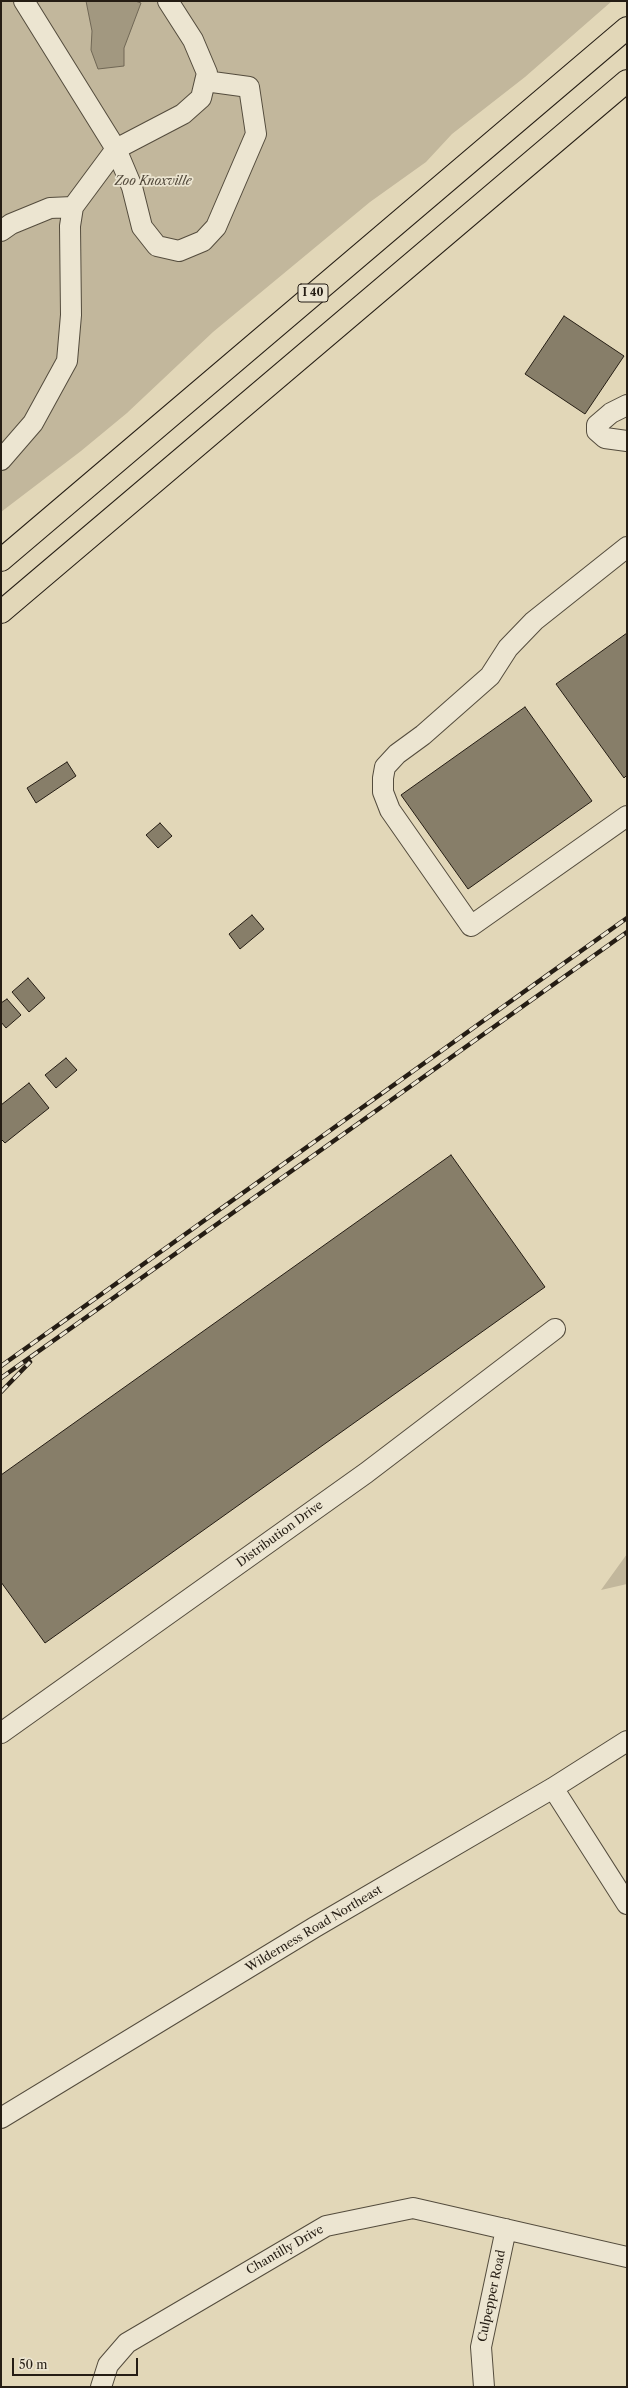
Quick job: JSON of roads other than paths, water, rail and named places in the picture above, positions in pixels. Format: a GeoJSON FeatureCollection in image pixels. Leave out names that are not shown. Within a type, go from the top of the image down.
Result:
{"type":"FeatureCollection","features":[{"type":"Feature","properties":{"kind":"highway","name":"I 40"},"geometry":{"type":"LineString","coordinates":[[1,560],[627,28]]}},
{"type":"Feature","properties":{"kind":"highway"},"geometry":{"type":"LineString","coordinates":[[1,612],[627,81]]}},
{"type":"Feature","properties":{"kind":"street"},"geometry":{"type":"LineString","coordinates":[[24,1],[116,149],[132,188],[142,227],[157,246],[180,251],[203,241],[216,227],[256,134],[249,87],[205,80]]}},
{"type":"Feature","properties":{"kind":"street"},"geometry":{"type":"LineString","coordinates":[[1,460],[33,423],[67,361],[71,315],[70,226],[73,207],[116,149],[183,114],[201,98],[207,73],[193,40],[168,1]]}},
{"type":"Feature","properties":{"kind":"street"},"geometry":{"type":"LineString","coordinates":[[1,231],[11,224],[50,208],[73,207]]}},
{"type":"Feature","properties":{"kind":"street"},"geometry":{"type":"LineString","coordinates":[[622,440],[605,438],[597,431],[597,425],[611,413],[627,405]]}},
{"type":"Feature","properties":{"kind":"street"},"geometry":{"type":"LineString","coordinates":[[627,547],[534,622],[508,648],[490,676],[423,735],[396,754],[384,767],[383,778],[383,792],[390,810],[472,926],[627,816]]}},
{"type":"Feature","properties":{"kind":"street","name":"Distribution Drive"},"geometry":{"type":"LineString","coordinates":[[1,1734],[366,1473],[555,1329]]}},
{"type":"Feature","properties":{"kind":"street","name":"Wilderness Road Northeast"},"geometry":{"type":"LineString","coordinates":[[1,2118],[308,1931],[553,1788],[627,1741]]}},
{"type":"Feature","properties":{"kind":"street"},"geometry":{"type":"LineString","coordinates":[[553,1788],[627,1904]]}},
{"type":"Feature","properties":{"kind":"street","name":"Chantilly Drive"},"geometry":{"type":"LineString","coordinates":[[101,2387],[108,2365],[127,2344],[326,2226],[413,2208],[627,2257]]}},
{"type":"Feature","properties":{"kind":"street","name":"Culpepper Road"},"geometry":{"type":"LineString","coordinates":[[484,2387],[481,2347],[506,2229]]}},
{"type":"Feature","properties":{"kind":"railway"},"geometry":{"type":"LineString","coordinates":[[1,1366],[627,918]]}},
{"type":"Feature","properties":{"kind":"railway"},"geometry":{"type":"LineString","coordinates":[[1,1378],[627,932]]}},
{"type":"Feature","properties":{"kind":"railway"},"geometry":{"type":"LineString","coordinates":[[1,1392],[30,1362]]}},
{"type":"Feature","properties":{"kind":"park label","name":"Zoo Knoxville"},"geometry":{"type":"Point","coordinates":[153,182]}}]}
